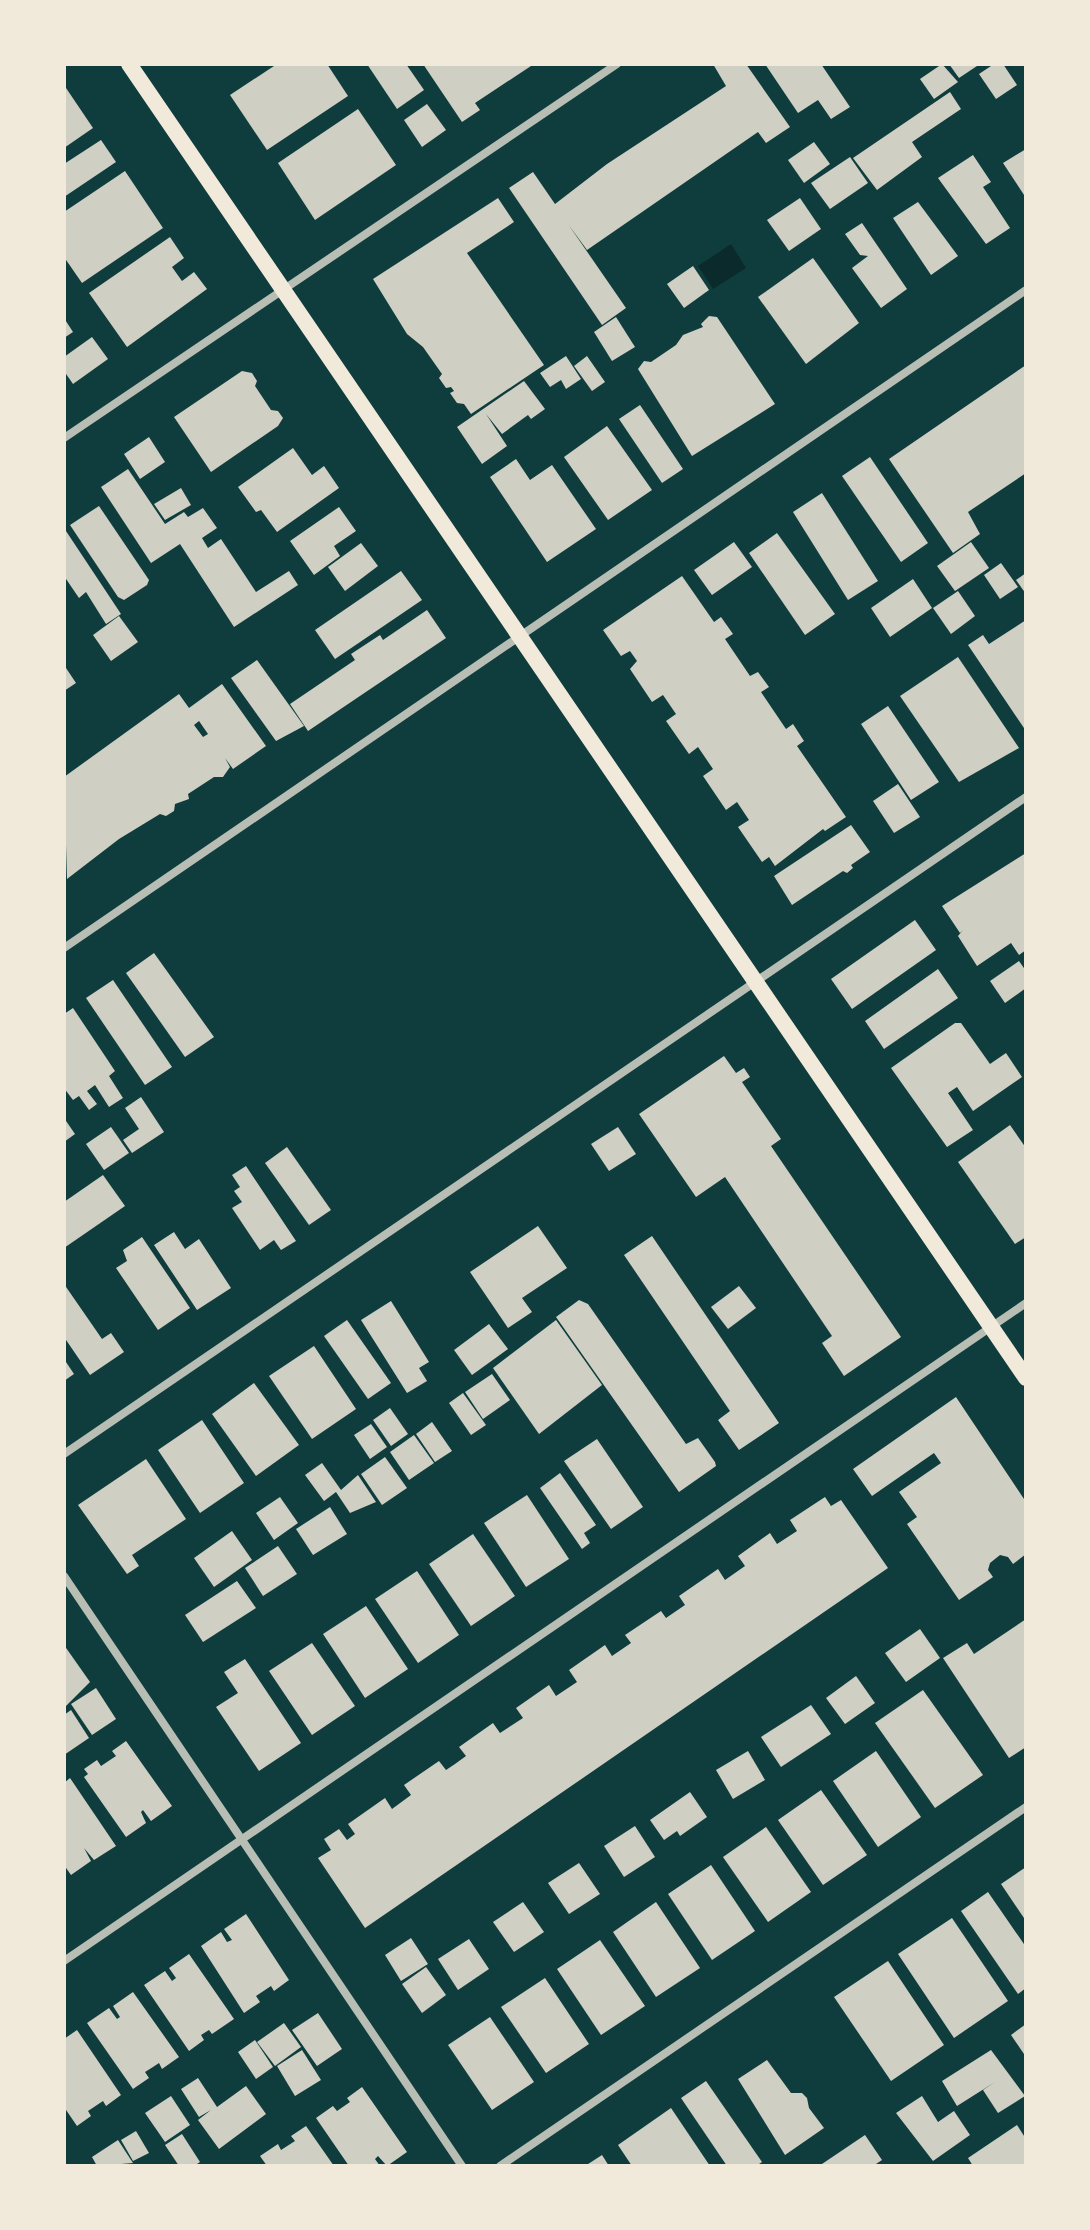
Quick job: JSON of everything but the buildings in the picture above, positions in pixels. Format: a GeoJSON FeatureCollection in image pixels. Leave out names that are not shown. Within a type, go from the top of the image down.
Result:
{"type":"FeatureCollection","features":[{"type":"Feature","properties":{"kind":"main road"},"geometry":{"type":"LineString","coordinates":[[129,64],[1026,1378]]}},
{"type":"Feature","properties":{"kind":"street"},"geometry":{"type":"LineString","coordinates":[[64,438],[617,64]]}},
{"type":"Feature","properties":{"kind":"street"},"geometry":{"type":"LineString","coordinates":[[64,948],[1026,290]]}},
{"type":"Feature","properties":{"kind":"street"},"geometry":{"type":"LineString","coordinates":[[64,1454],[1026,797]]}},
{"type":"Feature","properties":{"kind":"street"},"geometry":{"type":"LineString","coordinates":[[64,1961],[1026,1303]]}},
{"type":"Feature","properties":{"kind":"street"},"geometry":{"type":"LineString","coordinates":[[64,1576],[462,2166]]}},
{"type":"Feature","properties":{"kind":"street"},"geometry":{"type":"LineString","coordinates":[[500,2166],[1026,1807]]}},
{"type":"Feature","properties":{"kind":"water"},"geometry":{"type":"Polygon","coordinates":[[[731,244],[746,268],[713,289],[698,266],[731,244]]]}}]}
